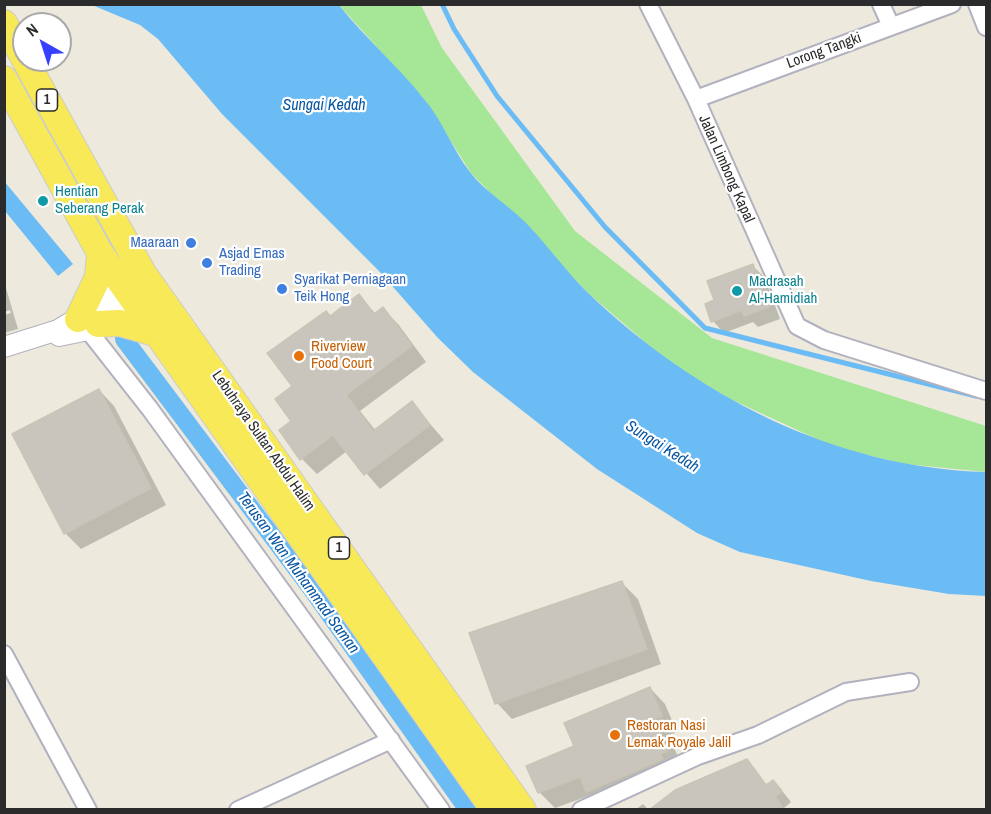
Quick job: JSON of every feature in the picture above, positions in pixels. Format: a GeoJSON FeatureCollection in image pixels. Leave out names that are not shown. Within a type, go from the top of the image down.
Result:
{"type":"FeatureCollection","features":[{"type":"Feature","properties":{"kind":"main road","name":"Lebuhraya Sultan Abdul Halim"},"geometry":{"type":"LineString","coordinates":[[31,72],[138,287],[154,333],[494,810]]}},
{"type":"Feature","properties":{"kind":"main road","name":"Lebuhraya Sultan Abdul Halim"},"geometry":{"type":"LineString","coordinates":[[4,79],[100,253],[138,287],[523,810]]}},
{"type":"Feature","properties":{"kind":"main road"},"geometry":{"type":"LineString","coordinates":[[100,253],[98,277],[88,324],[120,323],[154,333]]}},
{"type":"Feature","properties":{"kind":"street","name":"Jalan Limbong Kapal"},"geometry":{"type":"LineString","coordinates":[[648,4],[696,99],[792,318],[805,332],[987,391]]}},
{"type":"Feature","properties":{"kind":"street"},"geometry":{"type":"LineString","coordinates":[[881,4],[891,26]]}},
{"type":"Feature","properties":{"kind":"street","name":"Lorong Tangki"},"geometry":{"type":"LineString","coordinates":[[696,99],[952,4]]}},
{"type":"Feature","properties":{"kind":"street"},"geometry":{"type":"LineString","coordinates":[[977,4],[987,27]]}},
{"type":"Feature","properties":{"kind":"street"},"geometry":{"type":"LineString","coordinates":[[4,347],[88,324],[138,287]]}},
{"type":"Feature","properties":{"kind":"street"},"geometry":{"type":"LineString","coordinates":[[88,324],[441,810]]}},
{"type":"Feature","properties":{"kind":"street"},"geometry":{"type":"LineString","coordinates":[[4,654],[11,683],[88,810]]}},
{"type":"Feature","properties":{"kind":"street"},"geometry":{"type":"LineString","coordinates":[[581,810],[698,756],[758,735],[846,692],[910,682]]}},
{"type":"Feature","properties":{"kind":"street"},"geometry":{"type":"LineString","coordinates":[[238,810],[391,740]]}},
{"type":"Feature","properties":{"kind":"green space"},"geometry":{"type":"Polygon","coordinates":[[[339,5],[421,5],[442,48],[575,231],[712,338],[986,426],[986,472],[905,464],[834,447],[726,397],[685,372],[651,347],[588,293],[471,173],[424,99],[339,5]]]}},
{"type":"Feature","properties":{"kind":"water","name":"Sungai Kedah"},"geometry":{"type":"Polygon","coordinates":[[[92,5],[339,5],[424,99],[476,179],[527,224],[587,292],[629,329],[674,363],[721,393],[770,419],[821,440],[875,457],[930,467],[986,472],[986,596],[949,594],[871,581],[740,552],[697,533],[597,469],[473,372],[438,338],[379,271],[222,114],[158,39],[140,25],[92,5]]]}},
{"type":"Feature","properties":{"kind":"water"},"geometry":{"type":"Polygon","coordinates":[[[4,181],[73,264],[58,276],[5,211],[4,181]]]}},
{"type":"Feature","properties":{"kind":"building","name":"Madrasah Al-Hamidiah"},"geometry":{"type":"Polygon","coordinates":[[[753,264],[769,307],[744,316],[742,310],[711,322],[705,304],[714,300],[707,281],[753,264]]]}},
{"type":"Feature","properties":{"kind":"building"},"geometry":{"type":"Polygon","coordinates":[[[359,294],[374,314],[383,307],[412,346],[346,395],[373,431],[412,401],[430,425],[364,475],[333,435],[300,460],[279,430],[291,421],[275,399],[292,386],[267,353],[326,311],[330,316],[359,294]]]}},
{"type":"Feature","properties":{"kind":"building"},"geometry":{"type":"Polygon","coordinates":[[[99,389],[151,488],[64,534],[12,434],[99,389]]]}},
{"type":"Feature","properties":{"kind":"building"},"geometry":{"type":"Polygon","coordinates":[[[622,581],[647,649],[495,704],[469,633],[622,581]]]}},
{"type":"Feature","properties":{"kind":"building","name":"Restoran Nasi Lemak Royale Jalil"},"geometry":{"type":"Polygon","coordinates":[[[650,687],[662,716],[654,719],[667,751],[660,754],[663,759],[586,792],[580,777],[538,793],[526,766],[574,746],[564,723],[650,687]]]}},
{"type":"Feature","properties":{"kind":"building"},"geometry":{"type":"Polygon","coordinates":[[[747,759],[766,785],[773,780],[782,791],[775,797],[784,810],[649,810],[675,790],[747,759]]]}},
{"type":"Feature","properties":{"kind":"waterway"},"geometry":{"type":"LineString","coordinates":[[442,4],[454,29],[497,96],[605,227],[705,328],[976,396]]}},
{"type":"Feature","properties":{"kind":"waterway","name":"Terusan Wan Muhammad Saman"},"geometry":{"type":"LineString","coordinates":[[124,339],[311,588],[468,810]]}},
{"type":"Feature","properties":{"kind":"place","name":"Hentian Seberang Perak"},"geometry":{"type":"Point","coordinates":[43,201]}},
{"type":"Feature","properties":{"kind":"place","name":"Maaraan"},"geometry":{"type":"Point","coordinates":[191,243]}},
{"type":"Feature","properties":{"kind":"place","name":"Asjad Emas Trading"},"geometry":{"type":"Point","coordinates":[207,263]}},
{"type":"Feature","properties":{"kind":"place","name":"Syarikat Perniagaan Teik Hong"},"geometry":{"type":"Point","coordinates":[282,289]}},
{"type":"Feature","properties":{"kind":"place","name":"Madrasah Al-Hamidiah"},"geometry":{"type":"Point","coordinates":[737,291]}},
{"type":"Feature","properties":{"kind":"place","name":"Riverview Food Court"},"geometry":{"type":"Point","coordinates":[299,356]}},
{"type":"Feature","properties":{"kind":"place","name":"Restoran Nasi Lemak Royale Jalil"},"geometry":{"type":"Point","coordinates":[615,735]}}]}
